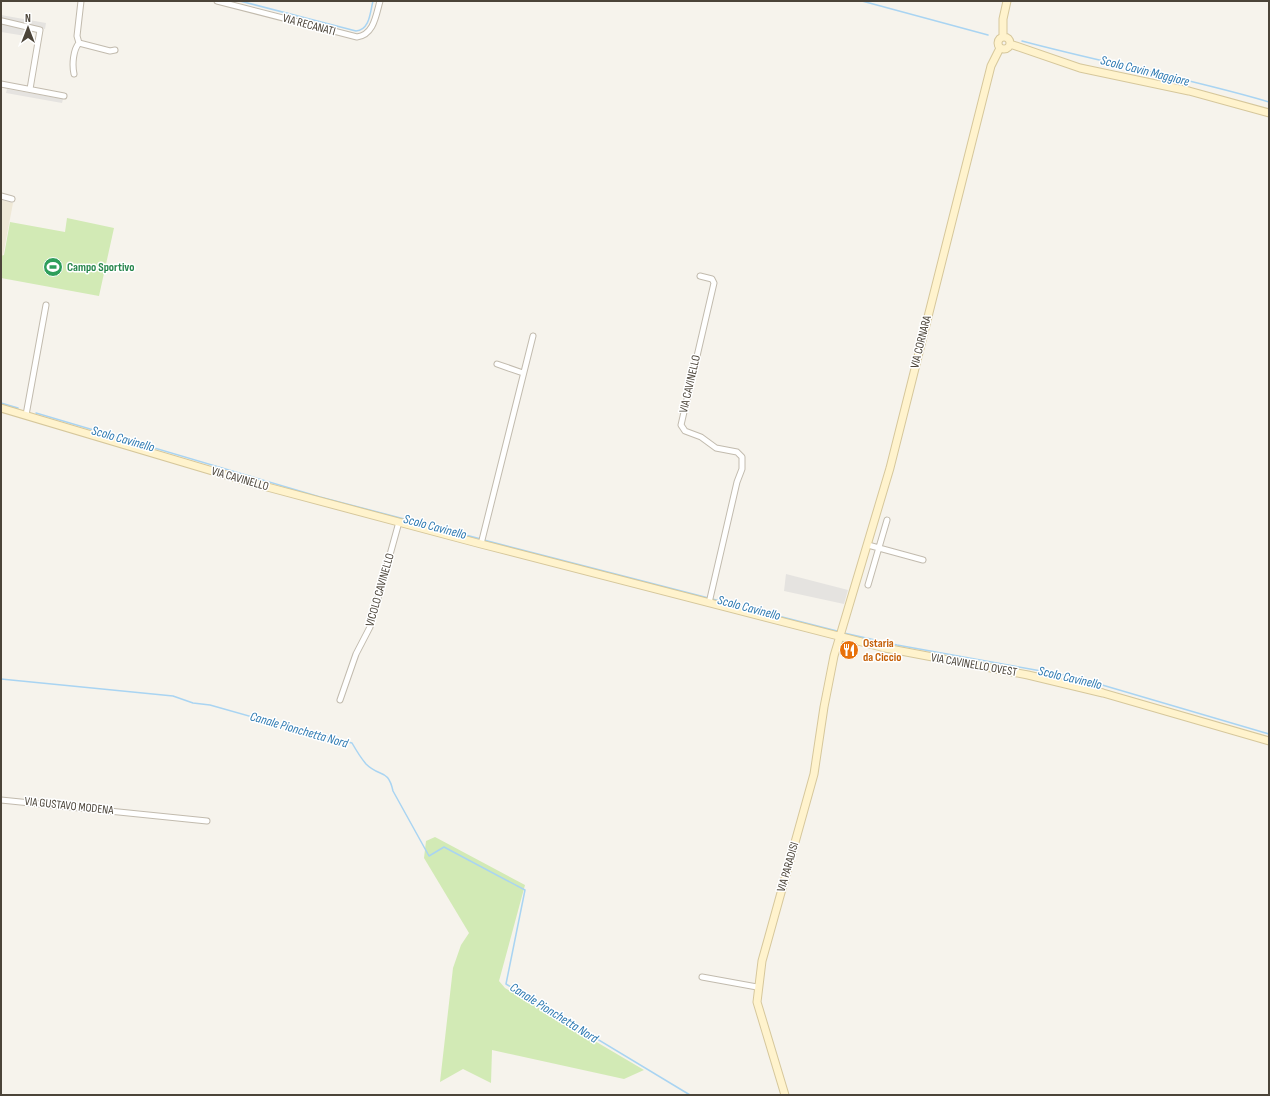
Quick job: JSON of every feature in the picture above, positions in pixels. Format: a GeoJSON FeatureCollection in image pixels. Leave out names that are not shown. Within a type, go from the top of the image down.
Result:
{"type":"FeatureCollection","features":[{"type":"Feature","properties":{"kind":"street"},"geometry":{"type":"LineString","coordinates":[[80,43],[78,36],[81,1]]}},
{"type":"Feature","properties":{"kind":"street","name":"VIA RECANATI"},"geometry":{"type":"LineString","coordinates":[[217,1],[357,37],[363,36],[369,32],[380,1]]}},
{"type":"Feature","properties":{"kind":"street"},"geometry":{"type":"LineString","coordinates":[[1008,1],[1003,19],[1003,37],[998,42],[1000,48],[1006,49],[1010,44]]}},
{"type":"Feature","properties":{"kind":"street"},"geometry":{"type":"LineString","coordinates":[[2,21],[40,30],[30,89]]}},
{"type":"Feature","properties":{"kind":"street"},"geometry":{"type":"LineString","coordinates":[[1003,37],[1008,38],[1010,44]]}},
{"type":"Feature","properties":{"kind":"street"},"geometry":{"type":"LineString","coordinates":[[80,43],[110,51],[115,50]]}},
{"type":"Feature","properties":{"kind":"street"},"geometry":{"type":"LineString","coordinates":[[74,74],[73,67],[76,47],[80,43]]}},
{"type":"Feature","properties":{"kind":"street"},"geometry":{"type":"LineString","coordinates":[[1010,44],[1080,68],[1188,92],[1269,113]]}},
{"type":"Feature","properties":{"kind":"street","name":"VIA CORNARA"},"geometry":{"type":"LineString","coordinates":[[839,636],[890,468],[991,66],[1000,48]]}},
{"type":"Feature","properties":{"kind":"street"},"geometry":{"type":"LineString","coordinates":[[1,84],[64,96]]}},
{"type":"Feature","properties":{"kind":"street"},"geometry":{"type":"LineString","coordinates":[[1,196],[12,199]]}},
{"type":"Feature","properties":{"kind":"street","name":"VIA CAVINELLO"},"geometry":{"type":"LineString","coordinates":[[700,276],[712,279],[714,283],[681,425],[685,431],[700,437],[716,448],[737,452],[742,457],[742,469],[737,482],[709,600]]}},
{"type":"Feature","properties":{"kind":"street"},"geometry":{"type":"LineString","coordinates":[[26,416],[46,305]]}},
{"type":"Feature","properties":{"kind":"street"},"geometry":{"type":"LineString","coordinates":[[482,540],[533,336]]}},
{"type":"Feature","properties":{"kind":"street"},"geometry":{"type":"LineString","coordinates":[[497,364],[524,374]]}},
{"type":"Feature","properties":{"kind":"street","name":"VIA CAVINELLO"},"geometry":{"type":"LineString","coordinates":[[1,408],[263,486],[399,522],[482,540],[839,636]]}},
{"type":"Feature","properties":{"kind":"street"},"geometry":{"type":"LineString","coordinates":[[868,585],[887,520]]}},
{"type":"Feature","properties":{"kind":"street","name":"VICOLO CAVINELLO"},"geometry":{"type":"LineString","coordinates":[[340,700],[356,654],[370,628],[399,522]]}},
{"type":"Feature","properties":{"kind":"street"},"geometry":{"type":"LineString","coordinates":[[868,544],[922,560]]}},
{"type":"Feature","properties":{"kind":"street","name":"VIA CAVINELLO OVEST"},"geometry":{"type":"LineString","coordinates":[[839,636],[914,654],[1030,676],[1096,692],[1168,711],[1269,741]]}},
{"type":"Feature","properties":{"kind":"street","name":"VIA PARADISI"},"geometry":{"type":"LineString","coordinates":[[785,1095],[760,1016],[757,1002],[757,987],[763,955],[814,774],[827,686],[839,636]]}},
{"type":"Feature","properties":{"kind":"street","name":"VIA GUSTAVO MODENA"},"geometry":{"type":"LineString","coordinates":[[1,800],[207,821]]}},
{"type":"Feature","properties":{"kind":"street"},"geometry":{"type":"LineString","coordinates":[[702,976],[757,987]]}},
{"type":"Feature","properties":{"kind":"shaded area"},"geometry":{"type":"Polygon","coordinates":[[[1,15],[46,23],[45,29],[34,27],[32,37],[1,32],[1,15]]]}},
{"type":"Feature","properties":{"kind":"shaded area"},"geometry":{"type":"Polygon","coordinates":[[[7,89],[63,99],[62,103],[6,93],[7,89]]]}},
{"type":"Feature","properties":{"kind":"shaded area"},"geometry":{"type":"Polygon","coordinates":[[[1,200],[13,203],[3,256],[1,256],[1,200]]]}},
{"type":"Feature","properties":{"kind":"shaded area"},"geometry":{"type":"Polygon","coordinates":[[[786,574],[848,590],[844,604],[784,591],[786,574]]]}},
{"type":"Feature","properties":{"kind":"green space","name":"Campo Sportivo"},"geometry":{"type":"Polygon","coordinates":[[[67,218],[114,228],[99,296],[1,278],[1,256],[4,255],[10,222],[65,232],[67,218]]]}},
{"type":"Feature","properties":{"kind":"green space"},"geometry":{"type":"Polygon","coordinates":[[[435,837],[525,885],[499,981],[505,988],[644,1070],[624,1079],[492,1050],[491,1083],[463,1069],[440,1082],[453,968],[461,945],[469,933],[424,858],[426,841],[435,837]]]}},
{"type":"Feature","properties":{"kind":"waterway","name":"Scolo Cavin Maggiore"},"geometry":{"type":"LineString","coordinates":[[240,1],[356,31],[361,30],[367,24],[373,1]]}},
{"type":"Feature","properties":{"kind":"waterway","name":"Scolo Cavin Maggiore"},"geometry":{"type":"LineString","coordinates":[[862,1],[988,35]]}},
{"type":"Feature","properties":{"kind":"waterway","name":"Scolo Cavin Maggiore"},"geometry":{"type":"LineString","coordinates":[[1022,41],[1208,85],[1269,102]]}},
{"type":"Feature","properties":{"kind":"waterway","name":"Scolo Cavinello"},"geometry":{"type":"LineString","coordinates":[[1,403],[18,408]]}},
{"type":"Feature","properties":{"kind":"waterway","name":"Scolo Cavinello"},"geometry":{"type":"LineString","coordinates":[[36,413],[320,497],[481,539]]}},
{"type":"Feature","properties":{"kind":"waterway","name":"Scolo Cavinello"},"geometry":{"type":"LineString","coordinates":[[484,540],[837,631]]}},
{"type":"Feature","properties":{"kind":"waterway","name":"Scolo Cavinello"},"geometry":{"type":"LineString","coordinates":[[844,633],[897,645],[1075,677],[1269,734]]}},
{"type":"Feature","properties":{"kind":"waterway","name":"Canale Pionchetta Nord"},"geometry":{"type":"LineString","coordinates":[[1,679],[173,696],[193,703],[210,705],[305,732],[352,743],[366,764],[389,779],[393,791],[429,856],[444,847],[525,890],[506,984],[690,1095]]}},
{"type":"Feature","properties":{"kind":"place","name":"Campo Sportivo"},"geometry":{"type":"Point","coordinates":[53,267]}},
{"type":"Feature","properties":{"kind":"place","name":"Ostaria da Ciccio"},"geometry":{"type":"Point","coordinates":[849,650]}}]}
